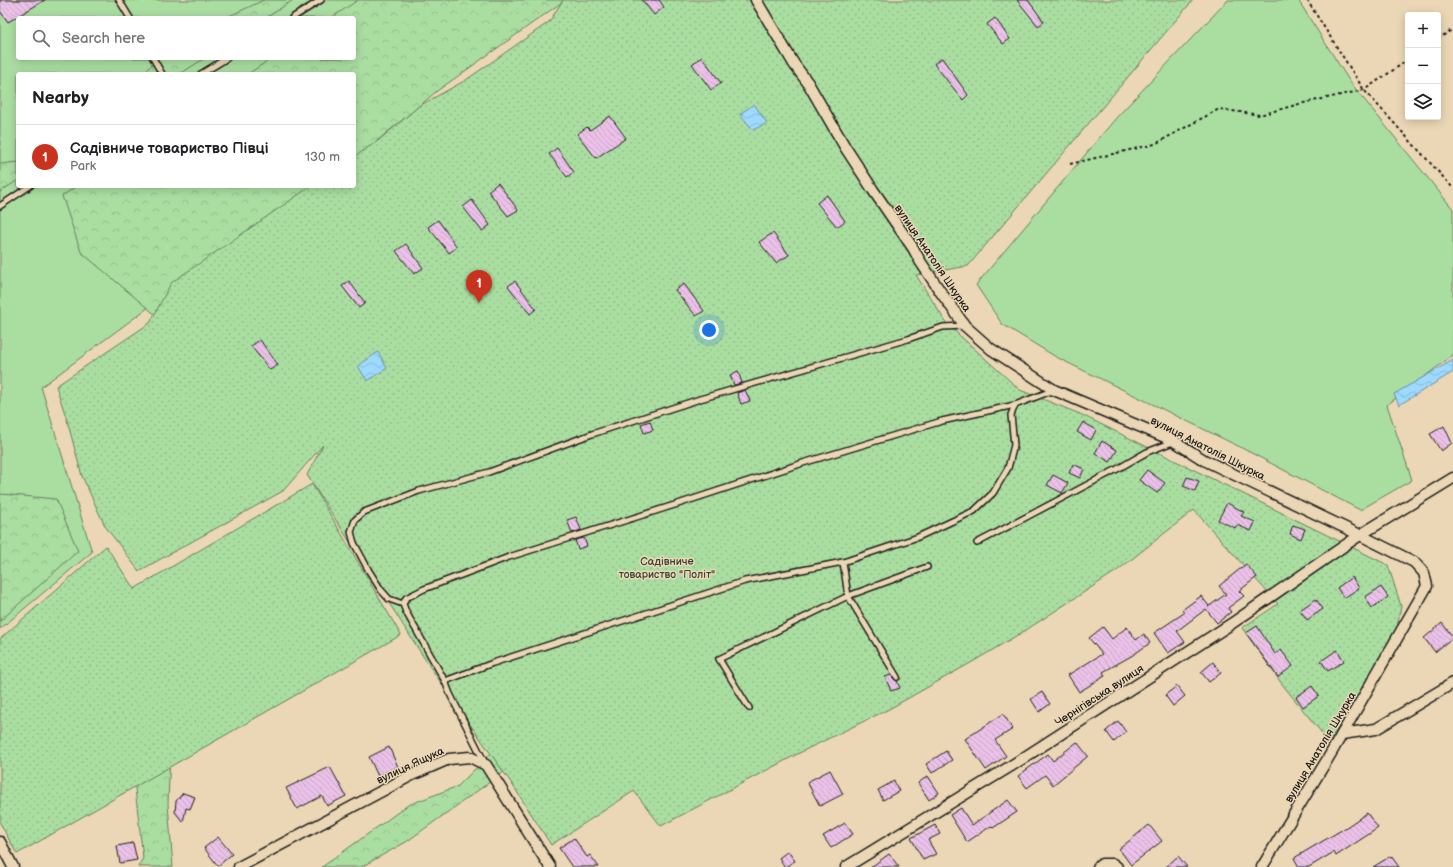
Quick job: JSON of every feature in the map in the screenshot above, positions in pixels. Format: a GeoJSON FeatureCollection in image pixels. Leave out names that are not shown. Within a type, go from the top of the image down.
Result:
{"type":"FeatureCollection","features":[{"type":"Feature","properties":{"kind":"street","name":"вулиця Анатолія Шкурка"},"geometry":{"type":"LineString","coordinates":[[756,0],[853,159],[940,291],[965,326],[991,349],[1054,390],[1174,441],[1204,460],[1414,562],[1424,573],[1426,586],[1342,734],[1262,867]]}},
{"type":"Feature","properties":{"kind":"street","name":"Чернігівська вулиця"},"geometry":{"type":"LineString","coordinates":[[846,867],[1018,762],[1231,624],[1360,535],[1453,478]]}},
{"type":"Feature","properties":{"kind":"street"},"geometry":{"type":"LineString","coordinates":[[1342,734],[1376,729],[1453,683]]}},
{"type":"Feature","properties":{"kind":"street","name":"вулиця Ящука"},"geometry":{"type":"LineString","coordinates":[[239,867],[412,775],[448,759],[470,757],[486,765]]}},
{"type":"Feature","properties":{"kind":"street"},"geometry":{"type":"LineString","coordinates":[[486,765],[550,867]]}},
{"type":"Feature","properties":{"kind":"street"},"geometry":{"type":"LineString","coordinates":[[0,842],[13,867]]}},
{"type":"Feature","properties":{"kind":"street"},"geometry":{"type":"LineString","coordinates":[[1098,867],[1102,864],[1113,864],[1116,867]]}},
{"type":"Feature","properties":{"kind":"lane"},"geometry":{"type":"LineString","coordinates":[[119,0],[129,16]]}},
{"type":"Feature","properties":{"kind":"lane"},"geometry":{"type":"LineString","coordinates":[[295,16],[321,0]]}},
{"type":"Feature","properties":{"kind":"lane"},"geometry":{"type":"LineString","coordinates":[[154,60],[161,72]]}},
{"type":"Feature","properties":{"kind":"lane"},"geometry":{"type":"LineString","coordinates":[[204,72],[224,60]]}},
{"type":"Feature","properties":{"kind":"lane"},"geometry":{"type":"LineString","coordinates":[[0,206],[27,188]]}},
{"type":"Feature","properties":{"kind":"lane"},"geometry":{"type":"LineString","coordinates":[[403,604],[389,599],[381,590],[354,543],[351,532],[355,520],[364,512],[419,491],[489,472],[592,434],[700,399],[901,341],[943,327],[965,326]]}},
{"type":"Feature","properties":{"kind":"lane"},"geometry":{"type":"LineString","coordinates":[[486,765],[450,694],[446,681],[406,612],[403,604],[406,598],[424,588],[509,558],[942,421],[1015,405],[1054,390]]}},
{"type":"Feature","properties":{"kind":"lane"},"geometry":{"type":"LineString","coordinates":[[446,681],[493,662],[745,581],[843,562],[918,537],[974,511],[993,493],[1008,468],[1014,445],[1011,414],[1015,405]]}},
{"type":"Feature","properties":{"kind":"lane"},"geometry":{"type":"LineString","coordinates":[[977,543],[1147,452],[1174,441]]}},
{"type":"Feature","properties":{"kind":"lane"},"geometry":{"type":"LineString","coordinates":[[843,562],[848,596],[897,677]]}},
{"type":"Feature","properties":{"kind":"lane"},"geometry":{"type":"LineString","coordinates":[[749,708],[718,659],[848,596],[927,567]]}},
{"type":"Feature","properties":{"kind":"path"},"geometry":{"type":"LineString","coordinates":[[1307,0],[1364,90],[1453,188]]}},
{"type":"Feature","properties":{"kind":"path"},"geometry":{"type":"LineString","coordinates":[[1441,37],[1453,29]]}},
{"type":"Feature","properties":{"kind":"path"},"geometry":{"type":"LineString","coordinates":[[1070,164],[1155,144],[1219,109],[1260,115],[1299,104],[1364,90],[1405,62]]}},
{"type":"Feature","properties":{"kind":"green space"},"geometry":{"type":"Polygon","coordinates":[[[0,0],[512,0],[356,73],[16,72],[16,188],[269,188],[238,241],[41,387],[92,552],[0,629],[0,0]]]}},
{"type":"Feature","properties":{"kind":"green space"},"geometry":{"type":"Polygon","coordinates":[[[264,0],[293,0],[269,16],[229,16],[264,0]]]}},
{"type":"Feature","properties":{"kind":"green space"},"geometry":{"type":"Polygon","coordinates":[[[358,0],[565,0],[437,91],[356,158],[356,72],[251,72],[269,60],[356,60],[356,16],[334,16],[358,0]]]}},
{"type":"Feature","properties":{"kind":"green space","name":"Садівниче товариство \"Політ\""},"geometry":{"type":"Polygon","coordinates":[[[563,0],[1193,0],[968,266],[916,275],[947,324],[1020,390],[1080,414],[1388,565],[1401,606],[1397,628],[1329,742],[1282,684],[1242,628],[1278,604],[1194,510],[1118,570],[1026,630],[889,709],[805,750],[661,826],[634,791],[551,845],[512,784],[430,667],[307,475],[323,445],[283,491],[139,571],[105,526],[82,476],[56,386],[150,323],[171,283],[308,188],[356,188],[356,156],[379,140],[419,106],[466,80],[549,22],[563,0]]]}},
{"type":"Feature","properties":{"kind":"green space"},"geometry":{"type":"Polygon","coordinates":[[[1228,0],[1298,0],[1350,82],[1453,209],[1453,355],[1387,405],[1412,480],[1360,510],[1240,447],[1056,357],[1002,324],[976,285],[1116,118],[1228,0]]]}},
{"type":"Feature","properties":{"kind":"green space"},"geometry":{"type":"Polygon","coordinates":[[[156,60],[202,60],[183,72],[145,72],[156,60]]]}},
{"type":"Feature","properties":{"kind":"green space"},"geometry":{"type":"Polygon","coordinates":[[[16,162],[16,181],[0,192],[0,164],[16,162]]]}},
{"type":"Feature","properties":{"kind":"green space"},"geometry":{"type":"Polygon","coordinates":[[[74,188],[324,188],[177,333],[81,252],[62,196],[74,188]]]}},
{"type":"Feature","properties":{"kind":"green space"},"geometry":{"type":"Polygon","coordinates":[[[312,484],[401,635],[17,854],[0,823],[0,639],[106,546],[134,589],[312,484]]]}},
{"type":"Feature","properties":{"kind":"green space"},"geometry":{"type":"Polygon","coordinates":[[[0,494],[56,499],[78,551],[0,621],[0,494]]]}},
{"type":"Feature","properties":{"kind":"green space"},"geometry":{"type":"Polygon","coordinates":[[[171,726],[168,804],[173,867],[138,867],[143,858],[132,762],[171,726]]]}},
{"type":"Feature","properties":{"kind":"green space"},"geometry":{"type":"Polygon","coordinates":[[[507,737],[547,741],[406,842],[361,867],[322,867],[408,805],[458,786],[507,737]]]}},
{"type":"Feature","properties":{"kind":"water"},"geometry":{"type":"Polygon","coordinates":[[[754,104],[767,123],[753,130],[740,114],[754,104]]]}},
{"type":"Feature","properties":{"kind":"water"},"geometry":{"type":"Polygon","coordinates":[[[378,352],[387,368],[367,381],[358,366],[378,352]]]}},
{"type":"Feature","properties":{"kind":"water"},"geometry":{"type":"Polygon","coordinates":[[[1453,360],[1453,372],[1399,405],[1394,394],[1453,360]]]}},
{"type":"Feature","properties":{"kind":"building"},"geometry":{"type":"Polygon","coordinates":[[[0,0],[45,0],[8,22],[0,11],[0,0]]]}},
{"type":"Feature","properties":{"kind":"building"},"geometry":{"type":"Polygon","coordinates":[[[642,0],[659,0],[664,7],[654,15],[642,0]]]}},
{"type":"Feature","properties":{"kind":"building"},"geometry":{"type":"Polygon","coordinates":[[[1017,0],[1028,0],[1044,22],[1038,26],[1017,0]]]}},
{"type":"Feature","properties":{"kind":"building"},"geometry":{"type":"Polygon","coordinates":[[[995,18],[1010,39],[1003,44],[987,24],[995,18]]]}},
{"type":"Feature","properties":{"kind":"building"},"geometry":{"type":"Polygon","coordinates":[[[702,57],[721,83],[711,90],[692,64],[702,57]]]}},
{"type":"Feature","properties":{"kind":"building"},"geometry":{"type":"Polygon","coordinates":[[[942,58],[968,95],[963,100],[934,64],[942,58]]]}},
{"type":"Feature","properties":{"kind":"building"},"geometry":{"type":"Polygon","coordinates":[[[610,116],[626,138],[596,158],[577,134],[587,127],[590,130],[610,116]]]}},
{"type":"Feature","properties":{"kind":"building"},"geometry":{"type":"Polygon","coordinates":[[[557,148],[574,172],[567,177],[549,154],[557,148]]]}},
{"type":"Feature","properties":{"kind":"building"},"geometry":{"type":"Polygon","coordinates":[[[498,183],[518,210],[508,216],[488,191],[498,183]]]}},
{"type":"Feature","properties":{"kind":"building"},"geometry":{"type":"Polygon","coordinates":[[[827,195],[845,221],[837,227],[817,203],[827,195]]]}},
{"type":"Feature","properties":{"kind":"building"},"geometry":{"type":"Polygon","coordinates":[[[472,200],[490,225],[482,231],[463,207],[472,200]]]}},
{"type":"Feature","properties":{"kind":"building"},"geometry":{"type":"Polygon","coordinates":[[[438,220],[457,247],[449,253],[428,227],[438,220]]]}},
{"type":"Feature","properties":{"kind":"building"},"geometry":{"type":"Polygon","coordinates":[[[773,233],[789,255],[776,263],[759,242],[773,233]]]}},
{"type":"Feature","properties":{"kind":"building"},"geometry":{"type":"Polygon","coordinates":[[[406,244],[423,268],[414,274],[396,251],[406,244]]]}},
{"type":"Feature","properties":{"kind":"building"},"geometry":{"type":"Polygon","coordinates":[[[349,281],[365,303],[359,308],[342,286],[349,281]]]}},
{"type":"Feature","properties":{"kind":"building"},"geometry":{"type":"Polygon","coordinates":[[[515,281],[536,309],[530,314],[508,286],[515,281]]]}},
{"type":"Feature","properties":{"kind":"building"},"geometry":{"type":"Polygon","coordinates":[[[684,284],[704,311],[696,316],[675,290],[684,284]]]}},
{"type":"Feature","properties":{"kind":"building"},"geometry":{"type":"Polygon","coordinates":[[[260,340],[278,365],[270,370],[251,346],[260,340]]]}},
{"type":"Feature","properties":{"kind":"building"},"geometry":{"type":"Polygon","coordinates":[[[738,371],[742,383],[734,385],[730,375],[738,371]]]}},
{"type":"Feature","properties":{"kind":"building"},"geometry":{"type":"Polygon","coordinates":[[[745,390],[750,401],[741,404],[737,393],[745,390]]]}},
{"type":"Feature","properties":{"kind":"building"},"geometry":{"type":"Polygon","coordinates":[[[650,421],[653,430],[644,433],[641,424],[650,421]]]}},
{"type":"Feature","properties":{"kind":"building"},"geometry":{"type":"Polygon","coordinates":[[[1083,422],[1096,430],[1091,440],[1077,432],[1083,422]]]}},
{"type":"Feature","properties":{"kind":"building"},"geometry":{"type":"Polygon","coordinates":[[[1444,426],[1452,443],[1441,451],[1430,434],[1444,426]]]}},
{"type":"Feature","properties":{"kind":"building"},"geometry":{"type":"Polygon","coordinates":[[[1102,441],[1117,450],[1110,462],[1095,453],[1102,441]]]}},
{"type":"Feature","properties":{"kind":"building"},"geometry":{"type":"Polygon","coordinates":[[[1073,464],[1084,469],[1080,478],[1069,473],[1073,464]]]}},
{"type":"Feature","properties":{"kind":"building"},"geometry":{"type":"Polygon","coordinates":[[[1147,470],[1165,483],[1157,493],[1139,480],[1147,470]]]}},
{"type":"Feature","properties":{"kind":"building"},"geometry":{"type":"Polygon","coordinates":[[[1053,475],[1068,483],[1062,493],[1047,485],[1053,475]]]}},
{"type":"Feature","properties":{"kind":"building"},"geometry":{"type":"Polygon","coordinates":[[[1187,477],[1199,481],[1195,491],[1183,486],[1187,477]]]}},
{"type":"Feature","properties":{"kind":"building"},"geometry":{"type":"Polygon","coordinates":[[[1227,503],[1244,512],[1241,516],[1255,522],[1251,531],[1237,525],[1235,528],[1218,520],[1227,503]]]}},
{"type":"Feature","properties":{"kind":"building"},"geometry":{"type":"Polygon","coordinates":[[[576,517],[581,530],[572,533],[567,520],[576,517]]]}},
{"type":"Feature","properties":{"kind":"building"},"geometry":{"type":"Polygon","coordinates":[[[1293,525],[1305,529],[1301,539],[1290,534],[1293,525]]]}},
{"type":"Feature","properties":{"kind":"building"},"geometry":{"type":"Polygon","coordinates":[[[584,538],[587,546],[578,549],[575,540],[584,538]]]}},
{"type":"Feature","properties":{"kind":"building"},"geometry":{"type":"Polygon","coordinates":[[[1246,564],[1257,577],[1239,591],[1244,596],[1228,608],[1231,612],[1217,623],[1206,609],[1177,631],[1185,642],[1168,653],[1154,633],[1184,613],[1182,610],[1201,596],[1209,606],[1208,607],[1226,594],[1219,586],[1246,564]]]}},
{"type":"Feature","properties":{"kind":"building"},"geometry":{"type":"Polygon","coordinates":[[[1352,577],[1359,588],[1344,598],[1337,588],[1352,577]]]}},
{"type":"Feature","properties":{"kind":"building"},"geometry":{"type":"Polygon","coordinates":[[[1381,587],[1388,597],[1372,608],[1365,597],[1381,587]]]}},
{"type":"Feature","properties":{"kind":"building"},"geometry":{"type":"Polygon","coordinates":[[[1316,599],[1323,609],[1307,620],[1300,610],[1316,599]]]}},
{"type":"Feature","properties":{"kind":"building"},"geometry":{"type":"Polygon","coordinates":[[[1442,623],[1453,637],[1435,652],[1424,638],[1442,623]]]}},
{"type":"Feature","properties":{"kind":"building"},"geometry":{"type":"Polygon","coordinates":[[[1257,626],[1275,654],[1281,650],[1293,666],[1278,677],[1246,633],[1257,626]]]}},
{"type":"Feature","properties":{"kind":"building"},"geometry":{"type":"Polygon","coordinates":[[[1103,627],[1112,639],[1127,627],[1136,640],[1144,634],[1150,643],[1133,655],[1103,672],[1105,676],[1079,692],[1068,675],[1102,654],[1089,638],[1103,627]]]}},
{"type":"Feature","properties":{"kind":"building"},"geometry":{"type":"Polygon","coordinates":[[[1337,650],[1344,661],[1328,671],[1321,661],[1337,650]]]}},
{"type":"Feature","properties":{"kind":"building"},"geometry":{"type":"Polygon","coordinates":[[[1213,662],[1221,673],[1209,682],[1201,672],[1213,662]]]}},
{"type":"Feature","properties":{"kind":"building"},"geometry":{"type":"Polygon","coordinates":[[[891,675],[897,681],[900,688],[891,691],[885,677],[891,675]]]}},
{"type":"Feature","properties":{"kind":"building"},"geometry":{"type":"Polygon","coordinates":[[[1177,686],[1185,696],[1173,706],[1165,695],[1177,686]]]}},
{"type":"Feature","properties":{"kind":"building"},"geometry":{"type":"Polygon","coordinates":[[[1312,686],[1319,696],[1303,707],[1296,697],[1312,686]]]}},
{"type":"Feature","properties":{"kind":"building"},"geometry":{"type":"Polygon","coordinates":[[[1042,692],[1050,704],[1039,712],[1031,699],[1042,692]]]}},
{"type":"Feature","properties":{"kind":"building"},"geometry":{"type":"Polygon","coordinates":[[[1003,714],[1013,729],[995,740],[1006,756],[986,770],[965,739],[1003,714]]]}},
{"type":"Feature","properties":{"kind":"building"},"geometry":{"type":"Polygon","coordinates":[[[1118,721],[1126,732],[1114,742],[1106,731],[1118,721]]]}},
{"type":"Feature","properties":{"kind":"building"},"geometry":{"type":"Polygon","coordinates":[[[1077,742],[1088,756],[1053,785],[1045,775],[1027,788],[1018,776],[1048,754],[1053,761],[1077,742]]]}},
{"type":"Feature","properties":{"kind":"building"},"geometry":{"type":"Polygon","coordinates":[[[389,747],[398,767],[378,776],[369,757],[389,747]]]}},
{"type":"Feature","properties":{"kind":"building"},"geometry":{"type":"Polygon","coordinates":[[[946,751],[952,760],[932,773],[926,764],[946,751]]]}},
{"type":"Feature","properties":{"kind":"building"},"geometry":{"type":"Polygon","coordinates":[[[330,767],[346,796],[327,806],[322,796],[297,809],[286,788],[330,767]]]}},
{"type":"Feature","properties":{"kind":"building"},"geometry":{"type":"Polygon","coordinates":[[[830,770],[843,794],[820,806],[807,782],[830,770]]]}},
{"type":"Feature","properties":{"kind":"building"},"geometry":{"type":"Polygon","coordinates":[[[928,776],[939,793],[929,800],[918,783],[928,776]]]}},
{"type":"Feature","properties":{"kind":"building"},"geometry":{"type":"Polygon","coordinates":[[[894,781],[899,791],[883,800],[878,790],[894,781]]]}},
{"type":"Feature","properties":{"kind":"building"},"geometry":{"type":"Polygon","coordinates":[[[183,793],[195,797],[190,809],[186,808],[183,822],[175,812],[176,801],[183,793]]]}},
{"type":"Feature","properties":{"kind":"building"},"geometry":{"type":"Polygon","coordinates":[[[1008,800],[1017,812],[993,828],[991,826],[967,842],[950,815],[961,808],[972,825],[1008,800]]]}},
{"type":"Feature","properties":{"kind":"building"},"geometry":{"type":"Polygon","coordinates":[[[1367,813],[1378,828],[1336,856],[1334,852],[1309,867],[1299,867],[1294,858],[1345,828],[1367,813]]]}},
{"type":"Feature","properties":{"kind":"building"},"geometry":{"type":"Polygon","coordinates":[[[845,823],[853,834],[831,848],[823,836],[845,823]]]}},
{"type":"Feature","properties":{"kind":"building"},"geometry":{"type":"Polygon","coordinates":[[[935,825],[940,834],[928,840],[936,854],[923,860],[911,838],[935,825]]]}},
{"type":"Feature","properties":{"kind":"building"},"geometry":{"type":"Polygon","coordinates":[[[1149,825],[1162,841],[1131,865],[1119,849],[1149,825]]]}},
{"type":"Feature","properties":{"kind":"building"},"geometry":{"type":"Polygon","coordinates":[[[218,837],[232,854],[218,866],[204,848],[218,837]]]}},
{"type":"Feature","properties":{"kind":"building"},"geometry":{"type":"Polygon","coordinates":[[[574,838],[587,857],[590,855],[599,867],[572,867],[559,848],[574,838]]]}},
{"type":"Feature","properties":{"kind":"building"},"geometry":{"type":"Polygon","coordinates":[[[133,843],[137,860],[120,863],[117,846],[133,843]]]}},
{"type":"Feature","properties":{"kind":"building"},"geometry":{"type":"Polygon","coordinates":[[[788,851],[795,861],[785,867],[779,858],[788,851]]]}},
{"type":"Feature","properties":{"kind":"building"},"geometry":{"type":"Polygon","coordinates":[[[889,854],[899,867],[871,867],[889,854]]]}},
{"type":"Feature","properties":{"kind":"building"},"geometry":{"type":"Polygon","coordinates":[[[1178,856],[1187,867],[1166,867],[1178,856]]]}},
{"type":"Feature","properties":{"kind":"building"},"geometry":{"type":"Polygon","coordinates":[[[1391,856],[1399,867],[1373,867],[1391,856]]]}},
{"type":"Feature","properties":{"kind":"place","name":"Садівниче товариство Півці"},"geometry":{"type":"Point","coordinates":[479,303]}}]}
